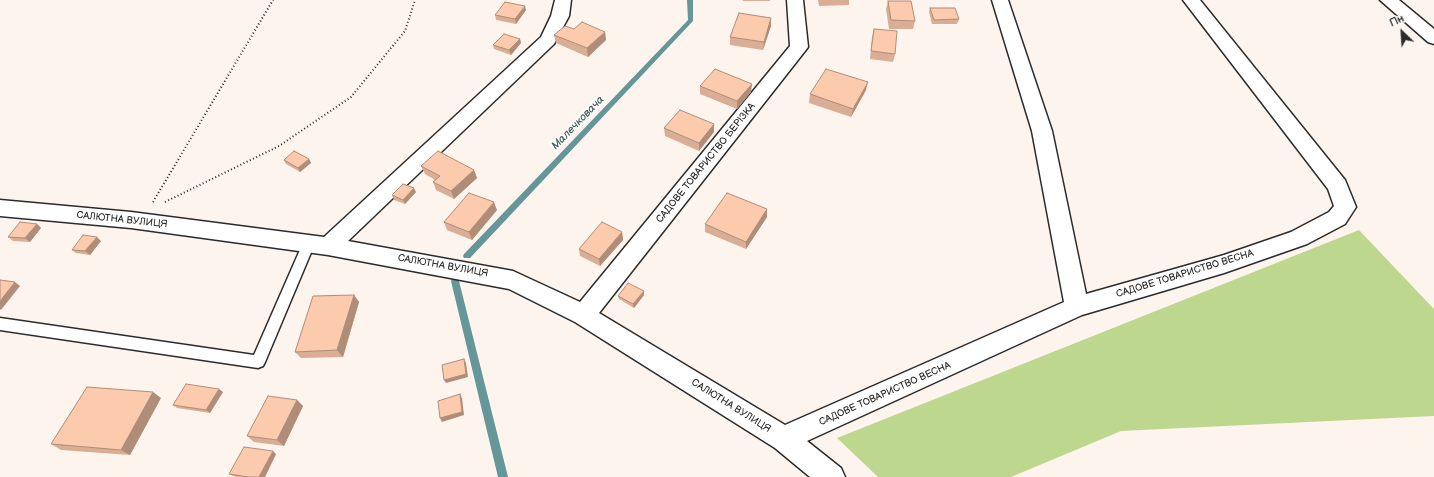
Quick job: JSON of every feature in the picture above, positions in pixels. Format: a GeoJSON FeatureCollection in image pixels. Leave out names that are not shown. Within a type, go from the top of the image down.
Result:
{"type":"FeatureCollection","features":[{"type":"Feature","properties":{"kind":"street"},"geometry":{"type":"LineString","coordinates":[[319,244],[548,40],[560,16],[563,0]]}},
{"type":"Feature","properties":{"kind":"street","name":"САДОВЕ ТОВАРИСТВО БЕРІЗКА"},"geometry":{"type":"LineString","coordinates":[[583,315],[799,47],[795,0]]}},
{"type":"Feature","properties":{"kind":"street"},"geometry":{"type":"LineString","coordinates":[[1000,0],[1042,131],[1077,307]]}},
{"type":"Feature","properties":{"kind":"street","name":"САДОВЕ ТОВАРИСТВО ВЕСНА"},"geometry":{"type":"LineString","coordinates":[[784,439],[1077,307],[1224,264],[1299,238],[1337,218],[1345,207],[1338,186],[1191,0]]}},
{"type":"Feature","properties":{"kind":"street"},"geometry":{"type":"LineString","coordinates":[[1388,0],[1434,38]]}},
{"type":"Feature","properties":{"kind":"street","name":"САЛЮТНА ВУЛИЦЯ"},"geometry":{"type":"LineString","coordinates":[[0,208],[139,216],[319,244],[513,280],[583,315],[784,439],[831,477]]}},
{"type":"Feature","properties":{"kind":"lane"},"geometry":{"type":"LineString","coordinates":[[0,324],[258,362],[319,244]]}},
{"type":"Feature","properties":{"kind":"path"},"geometry":{"type":"LineString","coordinates":[[139,216],[273,0]]}},
{"type":"Feature","properties":{"kind":"path"},"geometry":{"type":"LineString","coordinates":[[139,216],[279,146],[351,97],[405,30],[415,0]]}},
{"type":"Feature","properties":{"kind":"green space"},"geometry":{"type":"Polygon","coordinates":[[[1359,230],[1434,309],[1434,416],[1121,431],[1011,477],[878,477],[837,438],[1359,230]]]}},
{"type":"Feature","properties":{"kind":"building"},"geometry":{"type":"Polygon","coordinates":[[[888,1],[911,1],[915,21],[891,20],[888,1]]]}},
{"type":"Feature","properties":{"kind":"building"},"geometry":{"type":"Polygon","coordinates":[[[505,2],[525,6],[515,19],[495,15],[505,2]]]}},
{"type":"Feature","properties":{"kind":"building"},"geometry":{"type":"Polygon","coordinates":[[[930,8],[955,8],[959,19],[934,20],[930,8]]]}},
{"type":"Feature","properties":{"kind":"building"},"geometry":{"type":"Polygon","coordinates":[[[739,13],[771,18],[764,42],[730,37],[739,13]]]}},
{"type":"Feature","properties":{"kind":"building"},"geometry":{"type":"Polygon","coordinates":[[[582,22],[605,32],[587,48],[554,35],[565,26],[574,29],[582,22]]]}},
{"type":"Feature","properties":{"kind":"building"},"geometry":{"type":"Polygon","coordinates":[[[874,29],[897,31],[895,54],[871,51],[874,29]]]}},
{"type":"Feature","properties":{"kind":"building"},"geometry":{"type":"Polygon","coordinates":[[[504,34],[520,39],[509,50],[493,45],[504,34]]]}},
{"type":"Feature","properties":{"kind":"building"},"geometry":{"type":"Polygon","coordinates":[[[715,69],[752,84],[737,101],[700,86],[715,69]]]}},
{"type":"Feature","properties":{"kind":"building"},"geometry":{"type":"Polygon","coordinates":[[[826,69],[868,82],[853,109],[810,94],[826,69]]]}},
{"type":"Feature","properties":{"kind":"building"},"geometry":{"type":"Polygon","coordinates":[[[680,110],[714,124],[699,143],[664,128],[680,110]]]}},
{"type":"Feature","properties":{"kind":"building"},"geometry":{"type":"Polygon","coordinates":[[[294,151],[309,159],[298,168],[284,160],[294,151]]]}},
{"type":"Feature","properties":{"kind":"building"},"geometry":{"type":"Polygon","coordinates":[[[438,151],[474,170],[451,191],[433,182],[440,176],[421,166],[438,151]]]}},
{"type":"Feature","properties":{"kind":"building"},"geometry":{"type":"Polygon","coordinates":[[[403,184],[414,188],[403,200],[392,195],[403,184]]]}},
{"type":"Feature","properties":{"kind":"building"},"geometry":{"type":"Polygon","coordinates":[[[469,193],[494,202],[469,232],[444,222],[469,193]]]}},
{"type":"Feature","properties":{"kind":"building"},"geometry":{"type":"Polygon","coordinates":[[[727,193],[767,209],[746,242],[705,224],[727,193]]]}},
{"type":"Feature","properties":{"kind":"building"},"geometry":{"type":"Polygon","coordinates":[[[20,222],[37,224],[25,238],[8,237],[20,222]]]}},
{"type":"Feature","properties":{"kind":"building"},"geometry":{"type":"Polygon","coordinates":[[[602,222],[622,232],[599,259],[579,249],[602,222]]]}},
{"type":"Feature","properties":{"kind":"building"},"geometry":{"type":"Polygon","coordinates":[[[83,235],[97,237],[85,251],[72,250],[83,235]]]}},
{"type":"Feature","properties":{"kind":"building"},"geometry":{"type":"Polygon","coordinates":[[[0,280],[15,282],[0,301],[0,280]]]}},
{"type":"Feature","properties":{"kind":"building"},"geometry":{"type":"Polygon","coordinates":[[[628,283],[644,291],[633,304],[618,296],[628,283]]]}},
{"type":"Feature","properties":{"kind":"building"},"geometry":{"type":"Polygon","coordinates":[[[354,295],[337,350],[295,352],[313,296],[354,295]]]}},
{"type":"Feature","properties":{"kind":"building"},"geometry":{"type":"Polygon","coordinates":[[[464,359],[466,374],[444,380],[442,365],[464,359]]]}},
{"type":"Feature","properties":{"kind":"building"},"geometry":{"type":"Polygon","coordinates":[[[186,384],[219,389],[206,410],[173,405],[186,384]]]}},
{"type":"Feature","properties":{"kind":"building"},"geometry":{"type":"Polygon","coordinates":[[[87,387],[153,392],[121,450],[51,444],[87,387]]]}},
{"type":"Feature","properties":{"kind":"building"},"geometry":{"type":"Polygon","coordinates":[[[460,394],[462,412],[440,418],[438,401],[460,394]]]}},
{"type":"Feature","properties":{"kind":"building"},"geometry":{"type":"Polygon","coordinates":[[[268,396],[297,400],[277,440],[247,436],[268,396]]]}},
{"type":"Feature","properties":{"kind":"building"},"geometry":{"type":"Polygon","coordinates":[[[244,447],[273,451],[259,477],[229,474],[244,447]]]}},
{"type":"Feature","properties":{"kind":"waterway","name":"Малечковача"},"geometry":{"type":"LineString","coordinates":[[467,256],[691,20],[690,0]]}},
{"type":"Feature","properties":{"kind":"waterway","name":"Малечковача"},"geometry":{"type":"LineString","coordinates":[[455,281],[503,477]]}}]}
